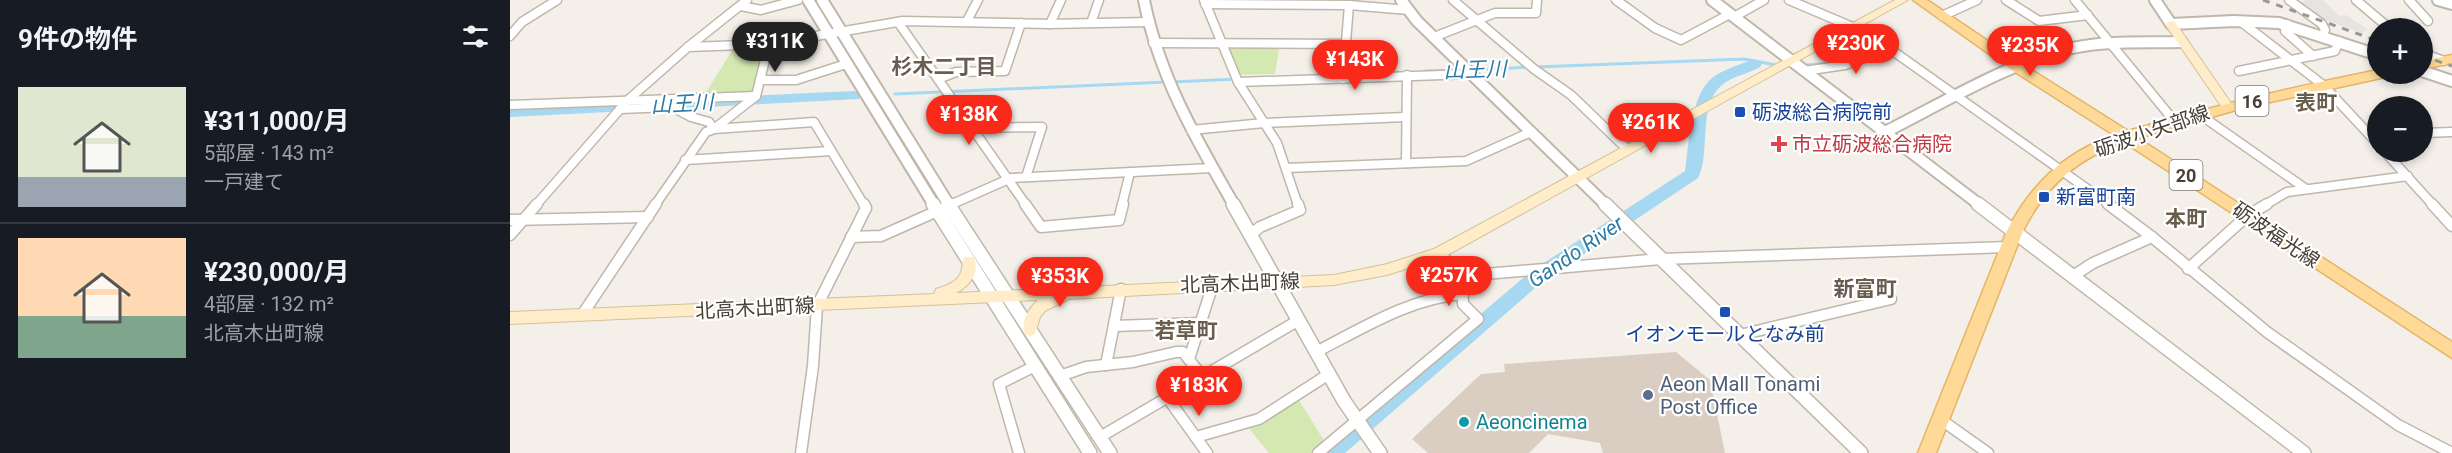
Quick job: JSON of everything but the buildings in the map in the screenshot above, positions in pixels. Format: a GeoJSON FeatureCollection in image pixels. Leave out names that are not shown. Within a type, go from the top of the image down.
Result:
{"type":"FeatureCollection","features":[{"type":"Feature","properties":{"kind":"main road","name":"北高木出町線"},"geometry":{"type":"LineString","coordinates":[[510,318],[817,306],[1213,284],[1334,280],[1367,276],[1402,267],[1439,252],[1903,0]]}},
{"type":"Feature","properties":{"kind":"main road","name":"砺波福光線"},"geometry":{"type":"LineString","coordinates":[[1920,0],[2017,67],[2452,351]]}},
{"type":"Feature","properties":{"kind":"main road"},"geometry":{"type":"LineString","coordinates":[[2171,24],[2227,106]]}},
{"type":"Feature","properties":{"kind":"main road"},"geometry":{"type":"LineString","coordinates":[[2433,63],[2448,60]]}},
{"type":"Feature","properties":{"kind":"main road","name":"砺波小矢部線"},"geometry":{"type":"LineString","coordinates":[[1927,453],[2027,204],[2061,169],[2081,155],[2125,137],[2199,114],[2367,77]]}},
{"type":"Feature","properties":{"kind":"main road"},"geometry":{"type":"LineString","coordinates":[[894,301],[957,288],[967,279],[969,261]]}},
{"type":"Feature","properties":{"kind":"main road"},"geometry":{"type":"LineString","coordinates":[[1030,330],[1034,311],[1044,303],[1059,297],[1103,290]]}},
{"type":"Feature","properties":{"kind":"street"},"geometry":{"type":"LineString","coordinates":[[510,36],[522,22],[557,0]]}},
{"type":"Feature","properties":{"kind":"street"},"geometry":{"type":"LineString","coordinates":[[510,235],[628,100],[688,47],[744,3],[761,10],[798,0]]}},
{"type":"Feature","properties":{"kind":"street"},"geometry":{"type":"LineString","coordinates":[[808,0],[1090,453]]}},
{"type":"Feature","properties":{"kind":"street"},"geometry":{"type":"LineString","coordinates":[[822,0],[950,207],[1110,453]]}},
{"type":"Feature","properties":{"kind":"street"},"geometry":{"type":"LineString","coordinates":[[967,21],[978,0]]}},
{"type":"Feature","properties":{"kind":"street"},"geometry":{"type":"LineString","coordinates":[[1050,24],[1061,0]]}},
{"type":"Feature","properties":{"kind":"street"},"geometry":{"type":"LineString","coordinates":[[1091,23],[1100,0]]}},
{"type":"Feature","properties":{"kind":"street"},"geometry":{"type":"LineString","coordinates":[[1144,0],[1153,43],[1168,85],[1191,130],[1316,352],[1357,421],[1380,453]]}},
{"type":"Feature","properties":{"kind":"street"},"geometry":{"type":"LineString","coordinates":[[1401,0],[1471,74],[1861,453]]}},
{"type":"Feature","properties":{"kind":"street"},"geometry":{"type":"LineString","coordinates":[[1453,0],[1534,69],[1570,95],[1628,149]]}},
{"type":"Feature","properties":{"kind":"street"},"geometry":{"type":"LineString","coordinates":[[1434,37],[1495,13],[1536,13],[1538,0]]}},
{"type":"Feature","properties":{"kind":"street"},"geometry":{"type":"LineString","coordinates":[[1616,0],[1650,26],[1681,40],[1764,0]]}},
{"type":"Feature","properties":{"kind":"street"},"geometry":{"type":"LineString","coordinates":[[1712,0],[2304,453]]}},
{"type":"Feature","properties":{"kind":"street"},"geometry":{"type":"LineString","coordinates":[[1789,0],[1869,34],[2061,169],[2152,237],[2267,332],[2346,389],[2398,425],[2452,453]]}},
{"type":"Feature","properties":{"kind":"street"},"geometry":{"type":"LineString","coordinates":[[1942,16],[1977,0]]}},
{"type":"Feature","properties":{"kind":"street"},"geometry":{"type":"LineString","coordinates":[[2006,0],[2039,21],[2088,15]]}},
{"type":"Feature","properties":{"kind":"street"},"geometry":{"type":"LineString","coordinates":[[2075,0],[2175,122]]}},
{"type":"Feature","properties":{"kind":"street"},"geometry":{"type":"LineString","coordinates":[[2155,0],[2171,24],[2240,21],[2287,24],[2367,51]]}},
{"type":"Feature","properties":{"kind":"street"},"geometry":{"type":"LineString","coordinates":[[2289,0],[2322,24],[2325,30],[2323,36]]}},
{"type":"Feature","properties":{"kind":"street"},"geometry":{"type":"LineString","coordinates":[[2356,0],[2377,18]]}},
{"type":"Feature","properties":{"kind":"street"},"geometry":{"type":"LineString","coordinates":[[2409,0],[2425,18]]}},
{"type":"Feature","properties":{"kind":"street"},"geometry":{"type":"LineString","coordinates":[[2438,0],[2452,4]]}},
{"type":"Feature","properties":{"kind":"street"},"geometry":{"type":"LineString","coordinates":[[1250,235],[1260,227],[1300,210],[1277,143],[1238,82],[1205,2],[1349,5],[1409,10]]}},
{"type":"Feature","properties":{"kind":"street"},"geometry":{"type":"LineString","coordinates":[[1342,79],[1349,5]]}},
{"type":"Feature","properties":{"kind":"street"},"geometry":{"type":"LineString","coordinates":[[688,47],[770,44],[898,22],[967,21],[1050,24],[1148,22]]}},
{"type":"Feature","properties":{"kind":"street"},"geometry":{"type":"LineString","coordinates":[[2240,21],[2323,85],[2367,128]]}},
{"type":"Feature","properties":{"kind":"street"},"geometry":{"type":"LineString","coordinates":[[898,22],[1041,227],[1119,220],[1130,172]]}},
{"type":"Feature","properties":{"kind":"street"},"geometry":{"type":"LineString","coordinates":[[938,79],[956,72],[1005,71],[1021,23]]}},
{"type":"Feature","properties":{"kind":"street"},"geometry":{"type":"LineString","coordinates":[[2287,24],[2286,31],[2313,56]]}},
{"type":"Feature","properties":{"kind":"street"},"geometry":{"type":"LineString","coordinates":[[1804,71],[1845,65],[1864,57],[1869,34]]}},
{"type":"Feature","properties":{"kind":"street"},"geometry":{"type":"LineString","coordinates":[[2239,71],[2335,51],[2339,41]]}},
{"type":"Feature","properties":{"kind":"street"},"geometry":{"type":"LineString","coordinates":[[1885,132],[2017,67],[2070,48],[2112,43],[2182,42]]}},
{"type":"Feature","properties":{"kind":"street"},"geometry":{"type":"LineString","coordinates":[[1153,43],[1344,44]]}},
{"type":"Feature","properties":{"kind":"street"},"geometry":{"type":"LineString","coordinates":[[714,129],[756,96],[770,44]]}},
{"type":"Feature","properties":{"kind":"street"},"geometry":{"type":"LineString","coordinates":[[2433,56],[2448,60]]}},
{"type":"Feature","properties":{"kind":"street"},"geometry":{"type":"LineString","coordinates":[[760,80],[796,80],[846,64]]}},
{"type":"Feature","properties":{"kind":"street"},"geometry":{"type":"LineString","coordinates":[[1238,82],[1471,74]]}},
{"type":"Feature","properties":{"kind":"street"},"geometry":{"type":"LineString","coordinates":[[1406,163],[1407,75]]}},
{"type":"Feature","properties":{"kind":"street"},"geometry":{"type":"LineString","coordinates":[[2433,75],[2452,81]]}},
{"type":"Feature","properties":{"kind":"street"},"geometry":{"type":"LineString","coordinates":[[510,105],[756,96]]}},
{"type":"Feature","properties":{"kind":"street"},"geometry":{"type":"LineString","coordinates":[[620,109],[672,107],[691,117],[709,122],[714,129]]}},
{"type":"Feature","properties":{"kind":"street"},"geometry":{"type":"LineString","coordinates":[[2199,114],[2306,189]]}},
{"type":"Feature","properties":{"kind":"street"},"geometry":{"type":"LineString","coordinates":[[1191,130],[1264,123],[1405,117]]}},
{"type":"Feature","properties":{"kind":"street"},"geometry":{"type":"LineString","coordinates":[[582,315],[706,132],[714,129],[814,122],[866,208],[817,306],[813,366],[801,453]]}},
{"type":"Feature","properties":{"kind":"street"},"geometry":{"type":"LineString","coordinates":[[972,128],[1042,127],[1026,177]]}},
{"type":"Feature","properties":{"kind":"street"},"geometry":{"type":"LineString","coordinates":[[1286,168],[1466,161],[1531,132]]}},
{"type":"Feature","properties":{"kind":"street"},"geometry":{"type":"LineString","coordinates":[[2433,132],[2452,132]]}},
{"type":"Feature","properties":{"kind":"street"},"geometry":{"type":"LineString","coordinates":[[685,160],[831,151]]}},
{"type":"Feature","properties":{"kind":"street"},"geometry":{"type":"LineString","coordinates":[[2395,162],[2452,226]]}},
{"type":"Feature","properties":{"kind":"street"},"geometry":{"type":"LineString","coordinates":[[851,237],[881,236],[1008,179],[1212,168]]}},
{"type":"Feature","properties":{"kind":"street"},"geometry":{"type":"LineString","coordinates":[[2188,268],[2247,216],[2287,192],[2408,176]]}},
{"type":"Feature","properties":{"kind":"street"},"geometry":{"type":"LineString","coordinates":[[510,220],[648,217]]}},
{"type":"Feature","properties":{"kind":"street"},"geometry":{"type":"LineString","coordinates":[[2073,276],[2093,263],[2152,237]]}},
{"type":"Feature","properties":{"kind":"street"},"geometry":{"type":"LineString","coordinates":[[1462,276],[1661,260],[2008,247]]}},
{"type":"Feature","properties":{"kind":"street"},"geometry":{"type":"LineString","coordinates":[[1318,453],[1478,319],[1463,304],[1462,276],[1439,252]]}},
{"type":"Feature","properties":{"kind":"street"},"geometry":{"type":"LineString","coordinates":[[1189,359],[1213,284]]}},
{"type":"Feature","properties":{"kind":"street"},"geometry":{"type":"LineString","coordinates":[[1106,365],[1121,289]]}},
{"type":"Feature","properties":{"kind":"street"},"geometry":{"type":"LineString","coordinates":[[1316,352],[1386,317],[1447,294],[1463,294]]}},
{"type":"Feature","properties":{"kind":"street"},"geometry":{"type":"LineString","coordinates":[[1740,335],[1891,299]]}},
{"type":"Feature","properties":{"kind":"street"},"geometry":{"type":"LineString","coordinates":[[1100,437],[1299,320]]}},
{"type":"Feature","properties":{"kind":"street"},"geometry":{"type":"LineString","coordinates":[[1114,326],[1200,323]]}},
{"type":"Feature","properties":{"kind":"street"},"geometry":{"type":"LineString","coordinates":[[1060,376],[1074,367],[1132,362],[1171,351],[1184,352],[1203,376]]}},
{"type":"Feature","properties":{"kind":"street"},"geometry":{"type":"LineString","coordinates":[[1019,453],[999,384],[1035,366]]}},
{"type":"Feature","properties":{"kind":"street"},"geometry":{"type":"LineString","coordinates":[[1196,437],[1259,419],[1329,374]]}},
{"type":"Feature","properties":{"kind":"street"},"geometry":{"type":"LineString","coordinates":[[1167,397],[1207,453]]}},
{"type":"Feature","properties":{"kind":"street"},"geometry":{"type":"LineString","coordinates":[[1940,419],[1988,453]]}},
{"type":"Feature","properties":{"kind":"green space"},"geometry":{"type":"Polygon","coordinates":[[[1224,44],[1280,44],[1275,74],[1238,75],[1224,44]]]}},
{"type":"Feature","properties":{"kind":"green space"},"geometry":{"type":"Polygon","coordinates":[[[765,46],[753,91],[705,94],[733,49],[765,46]]]}},
{"type":"Feature","properties":{"kind":"green space"},"geometry":{"type":"Polygon","coordinates":[[[1297,397],[1325,442],[1313,453],[1269,453],[1247,426],[1297,397]]]}},
{"type":"Feature","properties":{"kind":"shaded area"},"geometry":{"type":"Polygon","coordinates":[[[2305,0],[2323,0],[2339,16],[2346,15],[2367,29],[2362,33],[2320,18],[2299,4],[2305,0]]]}},
{"type":"Feature","properties":{"kind":"waterway","name":"山王川"},"geometry":{"type":"LineString","coordinates":[[1804,65],[1830,63],[1846,58],[1859,49],[1864,41]]}},
{"type":"Feature","properties":{"kind":"waterway","name":"山王川"},"geometry":{"type":"LineString","coordinates":[[1536,67],[1744,59],[1776,65]]}},
{"type":"Feature","properties":{"kind":"waterway","name":"Gando River"},"geometry":{"type":"LineString","coordinates":[[1331,453],[1536,277],[1692,174],[1702,111],[1711,88],[1717,81],[1755,64]]}},
{"type":"Feature","properties":{"kind":"waterway","name":"山王川"},"geometry":{"type":"LineString","coordinates":[[1473,70],[1529,67]]}},
{"type":"Feature","properties":{"kind":"waterway","name":"山王川"},"geometry":{"type":"LineString","coordinates":[[1425,71],[1464,70]]}},
{"type":"Feature","properties":{"kind":"waterway","name":"山王川"},"geometry":{"type":"LineString","coordinates":[[1173,82],[1236,79]]}},
{"type":"Feature","properties":{"kind":"waterway","name":"山王川"},"geometry":{"type":"LineString","coordinates":[[895,94],[1167,82]]}},
{"type":"Feature","properties":{"kind":"waterway","name":"山王川"},"geometry":{"type":"LineString","coordinates":[[510,112],[854,96]]}},
{"type":"Feature","properties":{"kind":"railway"},"geometry":{"type":"LineString","coordinates":[[2263,0],[2367,37]]}},
{"type":"Feature","properties":{"kind":"railway"},"geometry":{"type":"LineString","coordinates":[[2433,60],[2452,66]]}},
{"type":"Feature","properties":{"kind":"place","name":"砺波総合病院前"},"geometry":{"type":"Point","coordinates":[1740,112]}},
{"type":"Feature","properties":{"kind":"place","name":"市立砺波総合病院"},"geometry":{"type":"Point","coordinates":[1779,144]}},
{"type":"Feature","properties":{"kind":"place","name":"新富町南"},"geometry":{"type":"Point","coordinates":[2044,197]}},
{"type":"Feature","properties":{"kind":"place","name":"イオンモールとなみ前"},"geometry":{"type":"Point","coordinates":[1725,312]}},
{"type":"Feature","properties":{"kind":"place","name":"Aeon Mall Tonami Post Office"},"geometry":{"type":"Point","coordinates":[1648,395]}},
{"type":"Feature","properties":{"kind":"place","name":"Aeoncinema"},"geometry":{"type":"Point","coordinates":[1464,422]}},
{"type":"Feature","properties":{"kind":"district","name":"杉木二丁目"},"geometry":{"type":"Point","coordinates":[944,67]}},
{"type":"Feature","properties":{"kind":"district","name":"表町"},"geometry":{"type":"Point","coordinates":[2316,103]}},
{"type":"Feature","properties":{"kind":"district","name":"本町"},"geometry":{"type":"Point","coordinates":[2186,219]}},
{"type":"Feature","properties":{"kind":"district","name":"新富町"},"geometry":{"type":"Point","coordinates":[1865,289]}},
{"type":"Feature","properties":{"kind":"district","name":"若草町"},"geometry":{"type":"Point","coordinates":[1186,331]}}]}
